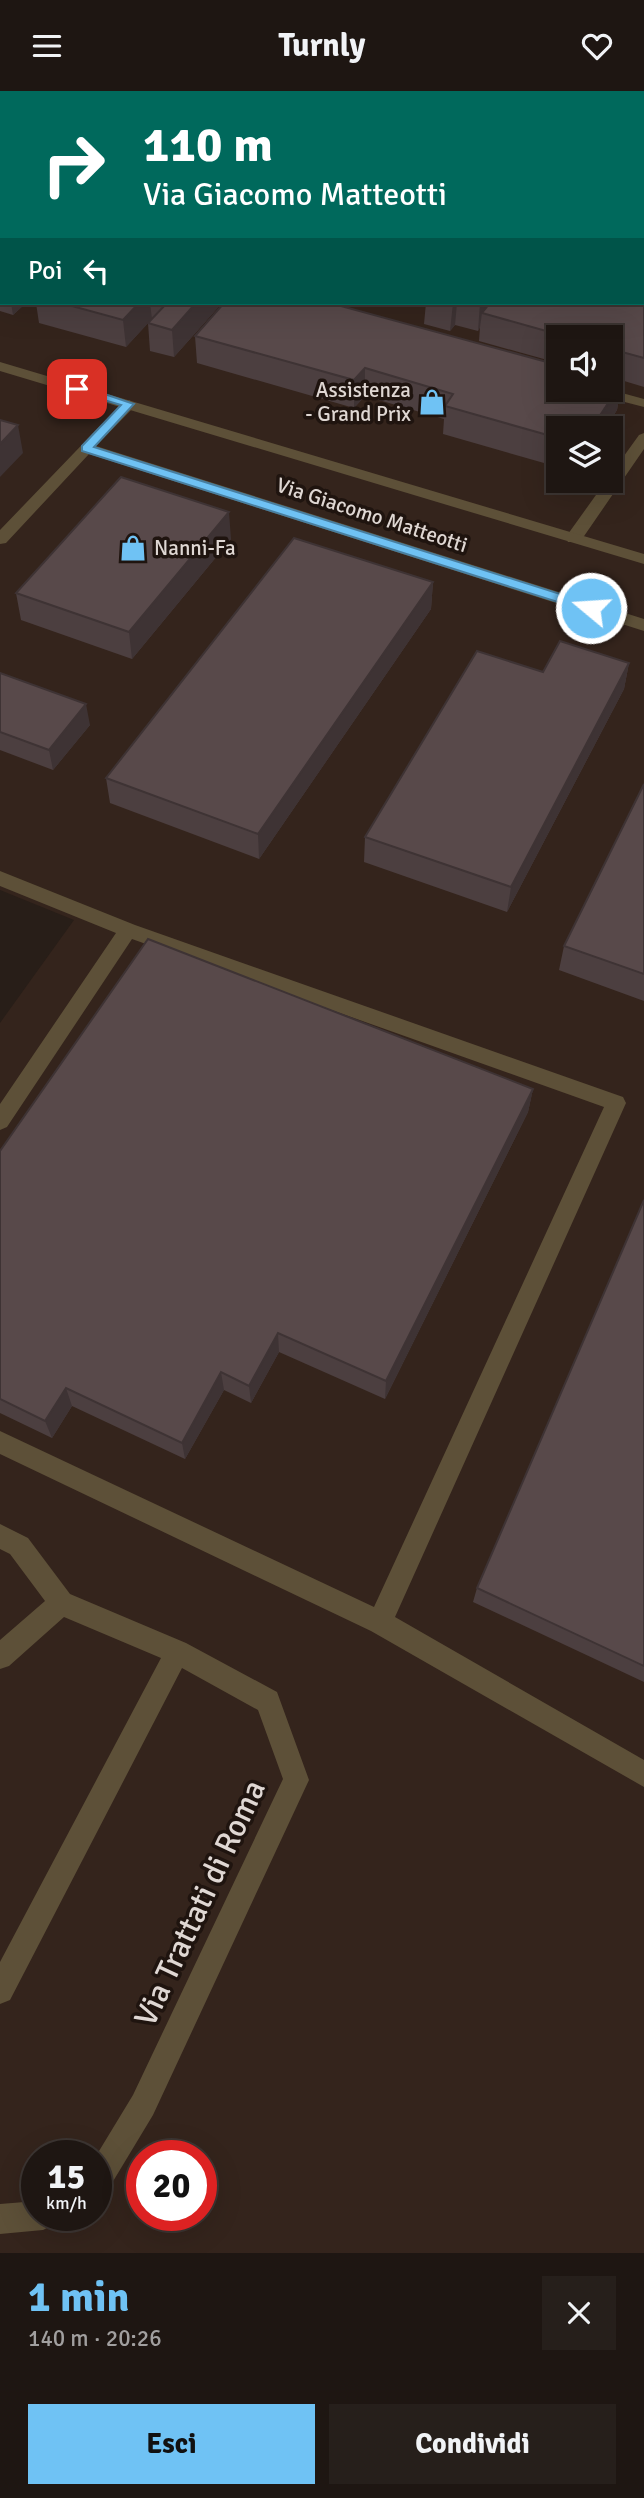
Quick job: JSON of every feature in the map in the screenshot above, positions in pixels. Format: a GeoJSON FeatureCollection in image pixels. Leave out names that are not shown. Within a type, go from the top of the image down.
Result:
{"type":"FeatureCollection","features":[{"type":"Feature","properties":{"kind":"street","name":"Via Giacomo Matteotti"},"geometry":{"type":"LineString","coordinates":[[0,366],[644,559]]}},
{"type":"Feature","properties":{"kind":"street"},"geometry":{"type":"LineString","coordinates":[[623,398],[644,404]]}},
{"type":"Feature","properties":{"kind":"street"},"geometry":{"type":"LineString","coordinates":[[0,539],[129,404]]}},
{"type":"Feature","properties":{"kind":"street"},"geometry":{"type":"LineString","coordinates":[[575,538],[644,438]]}},
{"type":"Feature","properties":{"kind":"street","name":"Via Giacomo Matteotti"},"geometry":{"type":"LineString","coordinates":[[86,448],[644,625]]}},
{"type":"Feature","properties":{"kind":"street"},"geometry":{"type":"LineString","coordinates":[[0,878],[128,930],[616,1103],[380,1622]]}},
{"type":"Feature","properties":{"kind":"street"},"geometry":{"type":"LineString","coordinates":[[0,1121],[128,930]]}},
{"type":"Feature","properties":{"kind":"street"},"geometry":{"type":"LineString","coordinates":[[0,1442],[380,1622],[644,1774]]}},
{"type":"Feature","properties":{"kind":"street"},"geometry":{"type":"LineString","coordinates":[[0,1536],[19,1546],[61,1603],[0,1657]]}},
{"type":"Feature","properties":{"kind":"street","name":"Via Trattati di Roma"},"geometry":{"type":"LineString","coordinates":[[61,1603],[177,1652],[268,1701],[296,1780],[144,2105],[112,2157]]}},
{"type":"Feature","properties":{"kind":"street"},"geometry":{"type":"LineString","coordinates":[[0,1990],[177,1652]]}},
{"type":"Feature","properties":{"kind":"street"},"geometry":{"type":"LineString","coordinates":[[0,2219],[21,2217]]}},
{"type":"Feature","properties":{"kind":"shaded area"},"geometry":{"type":"Polygon","coordinates":[[[0,305],[644,305],[644,2253],[0,2253],[0,1023],[74,920],[0,890],[0,305]]]}},
{"type":"Feature","properties":{"kind":"building"},"geometry":{"type":"Polygon","coordinates":[[[68,305],[137,305],[123,320],[68,305]]]}},
{"type":"Feature","properties":{"kind":"building"},"geometry":{"type":"Polygon","coordinates":[[[165,305],[194,305],[172,330],[148,323],[165,305]]]}},
{"type":"Feature","properties":{"kind":"building"},"geometry":{"type":"Polygon","coordinates":[[[222,305],[337,305],[546,362],[546,402],[609,402],[600,416],[546,416],[546,435],[445,406],[453,394],[365,368],[354,380],[195,336],[222,305]]]}},
{"type":"Feature","properties":{"kind":"building"},"geometry":{"type":"Polygon","coordinates":[[[488,305],[644,305],[644,358],[623,352],[623,325],[546,325],[546,331],[482,313],[488,305]]]}},
{"type":"Feature","properties":{"kind":"building"},"geometry":{"type":"Polygon","coordinates":[[[0,420],[18,425],[0,444],[0,420]]]}},
{"type":"Feature","properties":{"kind":"building"},"geometry":{"type":"Polygon","coordinates":[[[121,477],[229,512],[129,632],[16,593],[121,477]]]}},
{"type":"Feature","properties":{"kind":"building"},"geometry":{"type":"Polygon","coordinates":[[[294,538],[433,582],[258,834],[106,778],[294,538]]]}},
{"type":"Feature","properties":{"kind":"building"},"geometry":{"type":"Polygon","coordinates":[[[560,641],[629,663],[511,887],[365,837],[477,651],[543,672],[560,641]]]}},
{"type":"Feature","properties":{"kind":"building"},"geometry":{"type":"Polygon","coordinates":[[[0,673],[86,704],[49,750],[0,732],[0,673]]]}},
{"type":"Feature","properties":{"kind":"building"},"geometry":{"type":"Polygon","coordinates":[[[644,784],[644,974],[564,946],[644,784]]]}},
{"type":"Feature","properties":{"kind":"building"},"geometry":{"type":"Polygon","coordinates":[[[148,939],[533,1089],[386,1381],[278,1333],[249,1386],[221,1372],[182,1443],[66,1388],[45,1421],[0,1399],[0,1151],[148,939]]]}},
{"type":"Feature","properties":{"kind":"building"},"geometry":{"type":"Polygon","coordinates":[[[644,1200],[644,1666],[477,1588],[644,1200]]]}},
{"type":"Feature","properties":{"kind":"place","name":"Assistenza - Grand Prix"},"geometry":{"type":"Point","coordinates":[432,402]}},
{"type":"Feature","properties":{"kind":"place","name":"Nanni-Fa"},"geometry":{"type":"Point","coordinates":[133,548]}},
{"type":"Feature","properties":{"kind":"route"},"geometry":{"type":"LineString","coordinates":[[77,389],[129,404],[86,448],[591,608]]}}]}
